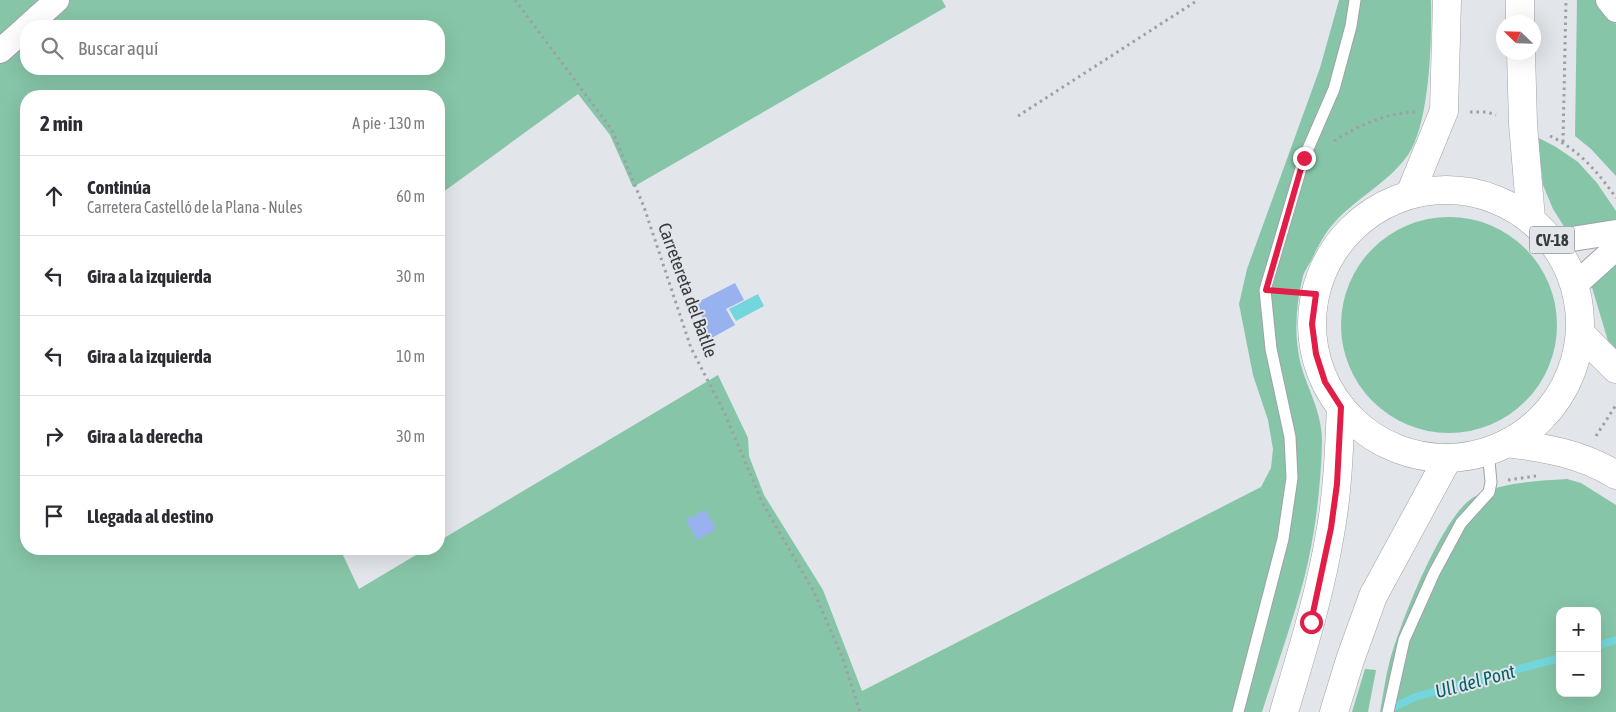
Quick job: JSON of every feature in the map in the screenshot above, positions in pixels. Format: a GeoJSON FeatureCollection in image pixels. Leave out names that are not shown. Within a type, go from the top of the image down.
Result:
{"type":"FeatureCollection","features":[{"type":"Feature","properties":{"kind":"main road"},"geometry":{"type":"LineString","coordinates":[[1410,194],[1444,111],[1447,0]]}},
{"type":"Feature","properties":{"kind":"main road"},"geometry":{"type":"LineString","coordinates":[[1520,0],[1520,15]]}},
{"type":"Feature","properties":{"kind":"main road","name":"CV-18"},"geometry":{"type":"LineString","coordinates":[[1521,60],[1523,124],[1531,219]]}},
{"type":"Feature","properties":{"kind":"main road","name":"CV-18"},"geometry":{"type":"LineString","coordinates":[[1442,189],[1474,192],[1504,202],[1531,219],[1554,242],[1566,263],[1575,286],[1580,309],[1580,333],[1573,367],[1558,398],[1536,424],[1498,447],[1448,458],[1417,455],[1388,445],[1363,429],[1341,407],[1325,382],[1316,354],[1312,324],[1316,294],[1328,261],[1349,231],[1377,209],[1410,194],[1442,189]]}},
{"type":"Feature","properties":{"kind":"main road"},"geometry":{"type":"LineString","coordinates":[[1580,333],[1616,369]]}},
{"type":"Feature","properties":{"kind":"main road"},"geometry":{"type":"LineString","coordinates":[[1284,712],[1311,622],[1331,528],[1337,484],[1341,407]]}},
{"type":"Feature","properties":{"kind":"main road"},"geometry":{"type":"LineString","coordinates":[[1498,447],[1551,449],[1581,457],[1616,475]]}},
{"type":"Feature","properties":{"kind":"main road"},"geometry":{"type":"LineString","coordinates":[[1334,712],[1373,596],[1448,458]]}},
{"type":"Feature","properties":{"kind":"street"},"geometry":{"type":"LineString","coordinates":[[35,20],[57,0]]}},
{"type":"Feature","properties":{"kind":"street"},"geometry":{"type":"LineString","coordinates":[[1608,0],[1616,10]]}},
{"type":"Feature","properties":{"kind":"street"},"geometry":{"type":"LineString","coordinates":[[0,51],[20,33]]}},
{"type":"Feature","properties":{"kind":"street"},"geometry":{"type":"LineString","coordinates":[[1554,242],[1616,232]]}},
{"type":"Feature","properties":{"kind":"street"},"geometry":{"type":"LineString","coordinates":[[1575,286],[1616,248]]}},
{"type":"Feature","properties":{"kind":"lane"},"geometry":{"type":"LineString","coordinates":[[1238,712],[1283,539],[1292,478],[1290,437],[1271,349],[1266,290],[1304,158],[1334,89],[1351,26],[1355,0]]}},
{"type":"Feature","properties":{"kind":"lane"},"geometry":{"type":"LineString","coordinates":[[1388,712],[1404,640],[1434,573],[1461,523],[1489,492],[1498,447]]}},
{"type":"Feature","properties":{"kind":"path","name":"Carretereta del Batlle"},"geometry":{"type":"LineString","coordinates":[[515,0],[612,130],[644,207],[691,348],[724,412],[763,504],[814,592],[844,659],[860,712]]}},
{"type":"Feature","properties":{"kind":"path"},"geometry":{"type":"LineString","coordinates":[[1018,116],[1198,0]]}},
{"type":"Feature","properties":{"kind":"path"},"geometry":{"type":"LineString","coordinates":[[1566,0],[1563,142],[1602,178],[1616,198]]}},
{"type":"Feature","properties":{"kind":"path"},"geometry":{"type":"LineString","coordinates":[[1266,290],[1316,294]]}},
{"type":"Feature","properties":{"kind":"green space"},"geometry":{"type":"Polygon","coordinates":[[[0,0],[942,0],[946,7],[633,187],[610,135],[578,94],[445,191],[445,90],[20,90],[20,555],[343,555],[359,589],[416,555],[445,555],[445,537],[718,375],[748,438],[749,456],[764,495],[823,590],[862,691],[1261,487],[1271,468],[1273,449],[1268,420],[1253,375],[1239,304],[1247,269],[1320,68],[1339,0],[1431,0],[1428,80],[1421,123],[1415,141],[1408,155],[1390,175],[1352,206],[1331,227],[1303,276],[1298,300],[1296,326],[1300,363],[1316,407],[1322,432],[1319,493],[1304,579],[1262,712],[0,712],[0,0]]]}},
{"type":"Feature","properties":{"kind":"green space"},"geometry":{"type":"Polygon","coordinates":[[[1577,0],[1599,0],[1616,24],[1616,176],[1591,149],[1575,136],[1577,0]]]}},
{"type":"Feature","properties":{"kind":"green space"},"geometry":{"type":"Polygon","coordinates":[[[1537,137],[1578,162],[1597,183],[1616,211],[1616,228],[1570,236],[1553,209],[1543,185],[1537,137]]]}},
{"type":"Feature","properties":{"kind":"green space"},"geometry":{"type":"Polygon","coordinates":[[[1438,217],[1460,217],[1480,221],[1500,230],[1518,241],[1533,256],[1553,294],[1557,336],[1549,366],[1533,394],[1518,409],[1480,429],[1460,433],[1438,433],[1418,429],[1398,420],[1380,409],[1365,394],[1345,356],[1341,336],[1341,314],[1345,294],[1354,274],[1365,256],[1380,241],[1418,221],[1438,217]]]}},
{"type":"Feature","properties":{"kind":"green space"},"geometry":{"type":"Polygon","coordinates":[[[1616,254],[1616,358],[1611,351],[1591,284],[1616,254]]]}},
{"type":"Feature","properties":{"kind":"green space"},"geometry":{"type":"Polygon","coordinates":[[[1567,479],[1581,483],[1616,505],[1616,712],[1380,712],[1389,664],[1402,624],[1423,573],[1449,525],[1462,508],[1474,497],[1495,488],[1519,483],[1567,479]]]}},
{"type":"Feature","properties":{"kind":"green space"},"geometry":{"type":"Polygon","coordinates":[[[1365,669],[1376,670],[1368,712],[1352,712],[1365,669]]]}},
{"type":"Feature","properties":{"kind":"water"},"geometry":{"type":"Polygon","coordinates":[[[758,294],[764,306],[736,321],[729,309],[758,294]]]}},
{"type":"Feature","properties":{"kind":"building"},"geometry":{"type":"Polygon","coordinates":[[[735,283],[744,300],[726,309],[735,325],[708,340],[698,302],[735,283]]]}},
{"type":"Feature","properties":{"kind":"building"},"geometry":{"type":"Polygon","coordinates":[[[705,510],[716,529],[697,540],[686,520],[705,510]]]}},
{"type":"Feature","properties":{"kind":"waterway","name":"Ull del Pont"},"geometry":{"type":"LineString","coordinates":[[1601,645],[1616,640]]}},
{"type":"Feature","properties":{"kind":"waterway","name":"Ull del Pont"},"geometry":{"type":"LineString","coordinates":[[1392,708],[1415,697],[1556,659]]}},
{"type":"Feature","properties":{"kind":"route"},"geometry":{"type":"LineString","coordinates":[[1304,158],[1266,290],[1316,294],[1312,324],[1316,354],[1325,382],[1341,407],[1337,484],[1331,528],[1311,622]]}}]}
